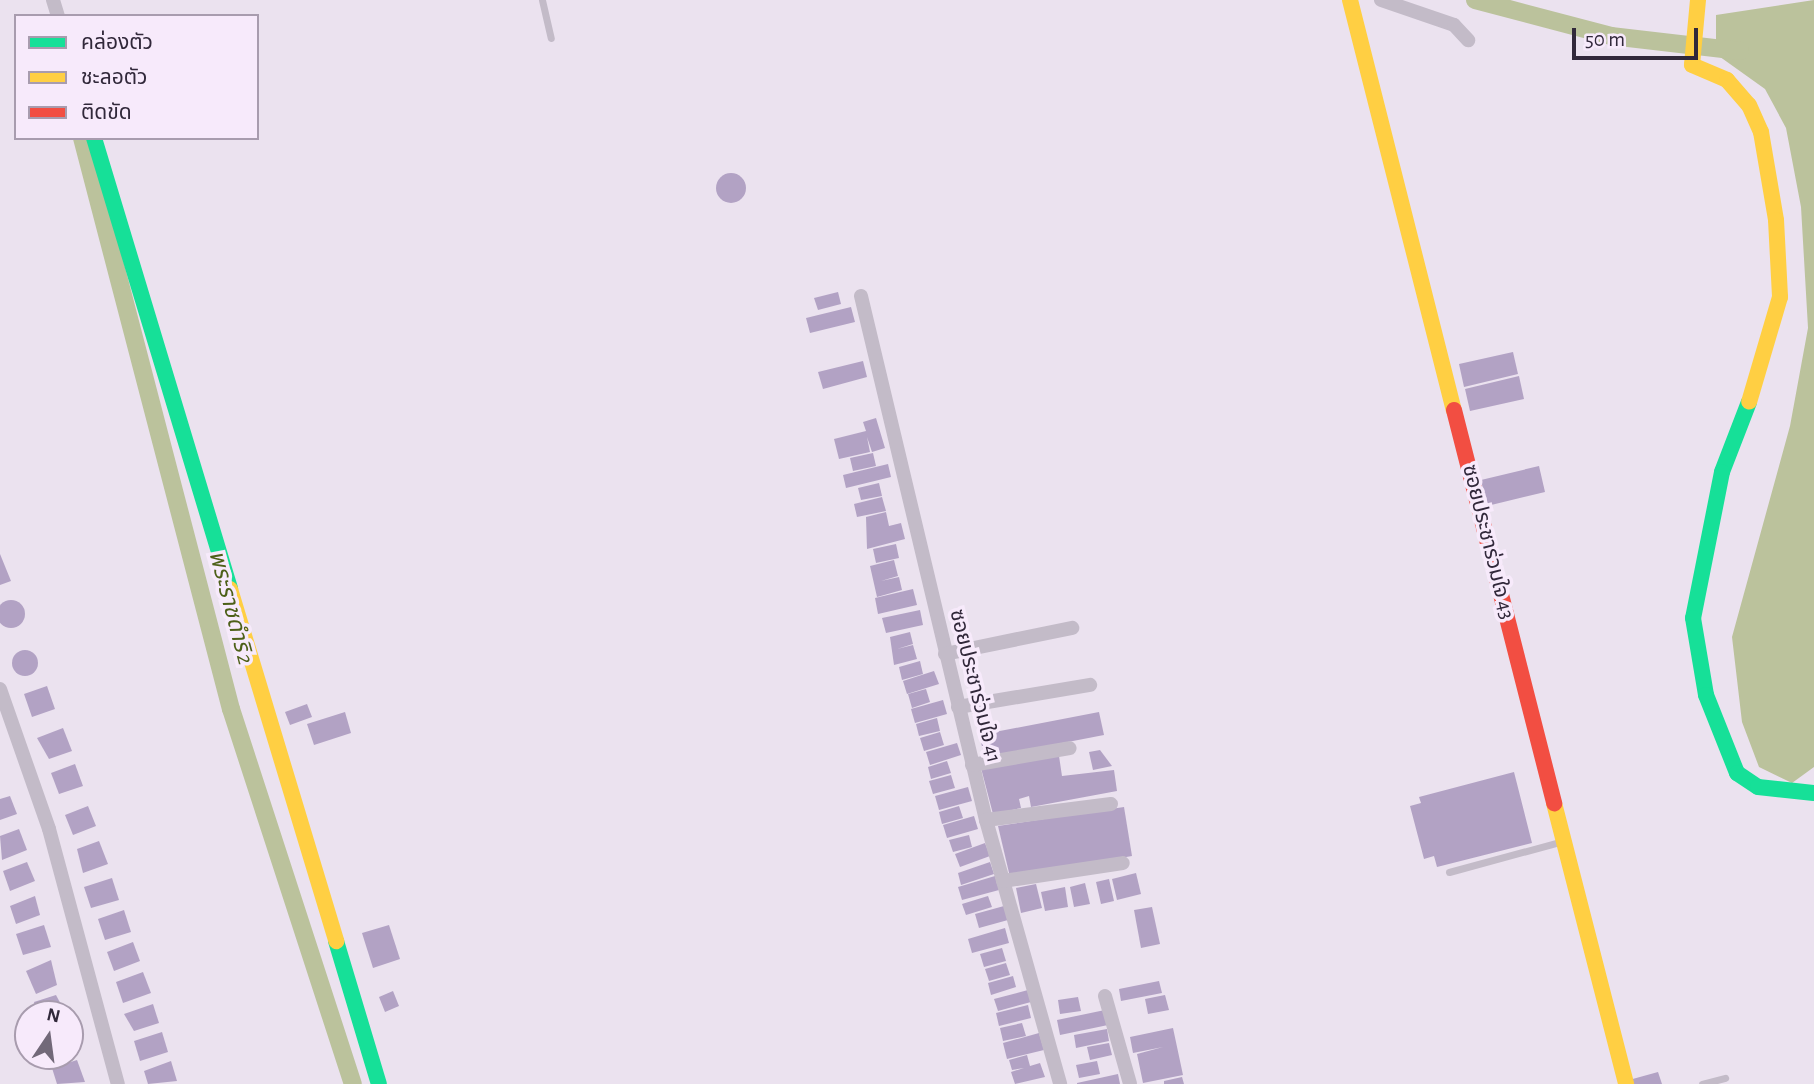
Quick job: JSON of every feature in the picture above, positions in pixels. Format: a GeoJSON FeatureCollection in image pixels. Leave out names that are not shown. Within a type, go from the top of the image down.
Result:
{"type":"FeatureCollection","features":[{"type":"Feature","properties":{"kind":"street","name":"ซอยประชาร่วมใจ 43"},"geometry":{"type":"LineString","coordinates":[[1350,0],[1626,1084]]}},
{"type":"Feature","properties":{"kind":"street"},"geometry":{"type":"LineString","coordinates":[[1381,0],[1454,25],[1468,40]]}},
{"type":"Feature","properties":{"kind":"street"},"geometry":{"type":"LineString","coordinates":[[1697,2],[1692,65],[1727,80],[1749,105],[1761,132],[1776,220],[1780,297],[1772,341],[1722,472],[1693,618],[1706,695],[1726,756],[1758,787],[1814,793]]}},
{"type":"Feature","properties":{"kind":"street"},"geometry":{"type":"LineString","coordinates":[[95,140],[379,1084]]}},
{"type":"Feature","properties":{"kind":"street","name":"ซอยประชาร่วมใจ 41"},"geometry":{"type":"LineString","coordinates":[[861,296],[972,765],[1060,1084]]}},
{"type":"Feature","properties":{"kind":"street"},"geometry":{"type":"LineString","coordinates":[[945,654],[1072,628]]}},
{"type":"Feature","properties":{"kind":"street"},"geometry":{"type":"LineString","coordinates":[[958,707],[1090,685]]}},
{"type":"Feature","properties":{"kind":"street"},"geometry":{"type":"LineString","coordinates":[[0,689],[19,739],[118,1084]]}},
{"type":"Feature","properties":{"kind":"street"},"geometry":{"type":"LineString","coordinates":[[0,731],[19,739]]}},
{"type":"Feature","properties":{"kind":"street"},"geometry":{"type":"LineString","coordinates":[[972,765],[1070,748]]}},
{"type":"Feature","properties":{"kind":"street"},"geometry":{"type":"LineString","coordinates":[[986,820],[1111,804]]}},
{"type":"Feature","properties":{"kind":"street"},"geometry":{"type":"LineString","coordinates":[[1003,881],[1123,863]]}},
{"type":"Feature","properties":{"kind":"street"},"geometry":{"type":"LineString","coordinates":[[1105,996],[1130,1084]]}},
{"type":"Feature","properties":{"kind":"lane"},"geometry":{"type":"LineString","coordinates":[[541,0],[551,38]]}},
{"type":"Feature","properties":{"kind":"lane"},"geometry":{"type":"LineString","coordinates":[[1449,872],[1564,841]]}},
{"type":"Feature","properties":{"kind":"lane"},"geometry":{"type":"LineString","coordinates":[[1702,1084],[1725,1078]]}},
{"type":"Feature","properties":{"kind":"shaded area"},"geometry":{"type":"Polygon","coordinates":[[[1814,0],[1814,767],[1792,783],[1759,767],[1742,722],[1732,637],[1790,426],[1808,328],[1801,207],[1786,128],[1765,89],[1716,54],[1716,15],[1814,0]]]}},
{"type":"Feature","properties":{"kind":"building"},"geometry":{"type":"Polygon","coordinates":[[[731,173],[741,178],[746,188],[741,198],[731,203],[721,198],[716,188],[721,178],[731,173]]]}},
{"type":"Feature","properties":{"kind":"building"},"geometry":{"type":"Polygon","coordinates":[[[838,292],[841,304],[818,310],[814,298],[838,292]]]}},
{"type":"Feature","properties":{"kind":"building"},"geometry":{"type":"Polygon","coordinates":[[[851,307],[855,322],[810,333],[806,318],[851,307]]]}},
{"type":"Feature","properties":{"kind":"building"},"geometry":{"type":"Polygon","coordinates":[[[1513,352],[1518,374],[1464,387],[1459,364],[1513,352]]]}},
{"type":"Feature","properties":{"kind":"building"},"geometry":{"type":"Polygon","coordinates":[[[863,361],[867,377],[823,389],[818,372],[863,361]]]}},
{"type":"Feature","properties":{"kind":"building"},"geometry":{"type":"Polygon","coordinates":[[[1519,376],[1524,399],[1470,411],[1465,389],[1519,376]]]}},
{"type":"Feature","properties":{"kind":"building"},"geometry":{"type":"Polygon","coordinates":[[[876,418],[885,448],[872,452],[867,437],[870,452],[839,459],[834,439],[866,431],[863,422],[876,418]]]}},
{"type":"Feature","properties":{"kind":"building"},"geometry":{"type":"Polygon","coordinates":[[[873,453],[876,466],[853,471],[850,458],[873,453]]]}},
{"type":"Feature","properties":{"kind":"building"},"geometry":{"type":"Polygon","coordinates":[[[888,464],[891,477],[846,488],[843,475],[888,464]]]}},
{"type":"Feature","properties":{"kind":"building"},"geometry":{"type":"Polygon","coordinates":[[[1539,466],[1545,492],[1487,506],[1481,480],[1539,466]]]}},
{"type":"Feature","properties":{"kind":"building"},"geometry":{"type":"Polygon","coordinates":[[[879,483],[882,496],[861,500],[858,488],[879,483]]]}},
{"type":"Feature","properties":{"kind":"building"},"geometry":{"type":"Polygon","coordinates":[[[882,497],[886,511],[857,517],[854,504],[882,497]]]}},
{"type":"Feature","properties":{"kind":"building"},"geometry":{"type":"Polygon","coordinates":[[[886,512],[889,526],[901,523],[905,539],[867,549],[866,517],[886,512]]]}},
{"type":"Feature","properties":{"kind":"building"},"geometry":{"type":"Polygon","coordinates":[[[896,544],[899,558],[876,563],[873,549],[896,544]]]}},
{"type":"Feature","properties":{"kind":"building"},"geometry":{"type":"Polygon","coordinates":[[[0,554],[11,581],[0,585],[0,554]]]}},
{"type":"Feature","properties":{"kind":"building"},"geometry":{"type":"Polygon","coordinates":[[[894,560],[898,576],[881,581],[899,577],[902,590],[877,597],[870,566],[894,560]]]}},
{"type":"Feature","properties":{"kind":"building"},"geometry":{"type":"Polygon","coordinates":[[[913,589],[917,605],[878,614],[875,598],[913,589]]]}},
{"type":"Feature","properties":{"kind":"building"},"geometry":{"type":"Polygon","coordinates":[[[6,601],[16,601],[24,609],[24,619],[16,627],[6,627],[-1,621],[-1,607],[6,601]]]}},
{"type":"Feature","properties":{"kind":"building"},"geometry":{"type":"Polygon","coordinates":[[[920,610],[923,625],[886,633],[882,618],[920,610]]]}},
{"type":"Feature","properties":{"kind":"building"},"geometry":{"type":"Polygon","coordinates":[[[910,632],[913,644],[897,649],[913,645],[917,659],[894,665],[890,637],[910,632]]]}},
{"type":"Feature","properties":{"kind":"building"},"geometry":{"type":"Polygon","coordinates":[[[25,650],[34,654],[38,663],[34,672],[25,676],[16,672],[12,663],[16,654],[25,650]]]}},
{"type":"Feature","properties":{"kind":"building"},"geometry":{"type":"Polygon","coordinates":[[[920,661],[923,674],[902,680],[899,667],[920,661]]]}},
{"type":"Feature","properties":{"kind":"building"},"geometry":{"type":"Polygon","coordinates":[[[934,671],[939,684],[907,694],[903,681],[934,671]]]}},
{"type":"Feature","properties":{"kind":"building"},"geometry":{"type":"Polygon","coordinates":[[[47,686],[55,709],[32,717],[24,694],[47,686]]]}},
{"type":"Feature","properties":{"kind":"building"},"geometry":{"type":"Polygon","coordinates":[[[926,689],[930,702],[912,708],[908,694],[926,689]]]}},
{"type":"Feature","properties":{"kind":"building"},"geometry":{"type":"Polygon","coordinates":[[[943,700],[947,714],[915,723],[911,709],[943,700]]]}},
{"type":"Feature","properties":{"kind":"building"},"geometry":{"type":"Polygon","coordinates":[[[307,704],[312,717],[290,725],[285,712],[307,704]]]}},
{"type":"Feature","properties":{"kind":"building"},"geometry":{"type":"Polygon","coordinates":[[[345,712],[351,733],[314,745],[307,724],[345,712]]]}},
{"type":"Feature","properties":{"kind":"building"},"geometry":{"type":"Polygon","coordinates":[[[1099,712],[1104,735],[985,758],[979,735],[1099,712]]]}},
{"type":"Feature","properties":{"kind":"building"},"geometry":{"type":"Polygon","coordinates":[[[937,718],[940,731],[919,736],[916,724],[937,718]]]}},
{"type":"Feature","properties":{"kind":"building"},"geometry":{"type":"Polygon","coordinates":[[[63,728],[72,751],[49,759],[37,738],[63,728]]]}},
{"type":"Feature","properties":{"kind":"building"},"geometry":{"type":"Polygon","coordinates":[[[940,732],[944,745],[924,751],[920,738],[940,732]]]}},
{"type":"Feature","properties":{"kind":"building"},"geometry":{"type":"Polygon","coordinates":[[[957,743],[961,755],[930,765],[926,752],[957,743]]]}},
{"type":"Feature","properties":{"kind":"building"},"geometry":{"type":"Polygon","coordinates":[[[1100,750],[1112,766],[1093,770],[1089,752],[1100,750]]]}},
{"type":"Feature","properties":{"kind":"building"},"geometry":{"type":"Polygon","coordinates":[[[1059,756],[1062,776],[1114,770],[1117,791],[1031,807],[1029,796],[1019,799],[1021,808],[993,814],[981,768],[1059,756]]]}},
{"type":"Feature","properties":{"kind":"building"},"geometry":{"type":"Polygon","coordinates":[[[947,761],[951,773],[931,779],[928,767],[947,761]]]}},
{"type":"Feature","properties":{"kind":"building"},"geometry":{"type":"Polygon","coordinates":[[[75,764],[83,786],[59,794],[51,773],[75,764]]]}},
{"type":"Feature","properties":{"kind":"building"},"geometry":{"type":"Polygon","coordinates":[[[1514,772],[1532,843],[1437,867],[1434,856],[1424,859],[1410,806],[1421,803],[1419,797],[1514,772]]]}},
{"type":"Feature","properties":{"kind":"building"},"geometry":{"type":"Polygon","coordinates":[[[951,775],[955,788],[933,794],[929,781],[951,775]]]}},
{"type":"Feature","properties":{"kind":"building"},"geometry":{"type":"Polygon","coordinates":[[[968,787],[972,801],[939,810],[935,796],[968,787]]]}},
{"type":"Feature","properties":{"kind":"building"},"geometry":{"type":"Polygon","coordinates":[[[10,796],[17,814],[0,820],[0,799],[10,796]]]}},
{"type":"Feature","properties":{"kind":"building"},"geometry":{"type":"Polygon","coordinates":[[[88,806],[96,826],[73,835],[65,815],[88,806]]]}},
{"type":"Feature","properties":{"kind":"building"},"geometry":{"type":"Polygon","coordinates":[[[959,806],[963,818],[942,824],[939,812],[959,806]]]}},
{"type":"Feature","properties":{"kind":"building"},"geometry":{"type":"Polygon","coordinates":[[[1124,807],[1132,856],[1010,877],[998,826],[1124,807]]]}},
{"type":"Feature","properties":{"kind":"building"},"geometry":{"type":"Polygon","coordinates":[[[974,816],[978,829],[947,838],[943,825],[974,816]]]}},
{"type":"Feature","properties":{"kind":"building"},"geometry":{"type":"Polygon","coordinates":[[[19,829],[27,850],[2,860],[0,836],[19,829]]]}},
{"type":"Feature","properties":{"kind":"building"},"geometry":{"type":"Polygon","coordinates":[[[969,835],[972,847],[953,852],[949,840],[969,835]]]}},
{"type":"Feature","properties":{"kind":"building"},"geometry":{"type":"Polygon","coordinates":[[[99,841],[108,864],[83,873],[77,849],[99,841]]]}},
{"type":"Feature","properties":{"kind":"building"},"geometry":{"type":"Polygon","coordinates":[[[985,843],[990,856],[960,867],[955,854],[985,843]]]}},
{"type":"Feature","properties":{"kind":"building"},"geometry":{"type":"Polygon","coordinates":[[[27,862],[35,881],[10,891],[3,871],[27,862]]]}},
{"type":"Feature","properties":{"kind":"building"},"geometry":{"type":"Polygon","coordinates":[[[990,862],[994,874],[961,885],[958,873],[990,862]]]}},
{"type":"Feature","properties":{"kind":"building"},"geometry":{"type":"Polygon","coordinates":[[[1136,873],[1141,894],[1117,900],[1112,879],[1136,873]]]}},
{"type":"Feature","properties":{"kind":"building"},"geometry":{"type":"Polygon","coordinates":[[[995,876],[999,890],[962,900],[958,887],[995,876]]]}},
{"type":"Feature","properties":{"kind":"building"},"geometry":{"type":"Polygon","coordinates":[[[112,878],[119,900],[91,908],[84,887],[112,878]]]}},
{"type":"Feature","properties":{"kind":"building"},"geometry":{"type":"Polygon","coordinates":[[[1109,879],[1114,901],[1101,904],[1096,882],[1109,879]]]}},
{"type":"Feature","properties":{"kind":"building"},"geometry":{"type":"Polygon","coordinates":[[[1085,883],[1090,904],[1074,907],[1070,887],[1085,883]]]}},
{"type":"Feature","properties":{"kind":"building"},"geometry":{"type":"Polygon","coordinates":[[[1036,884],[1042,908],[1021,913],[1016,888],[1036,884]]]}},
{"type":"Feature","properties":{"kind":"building"},"geometry":{"type":"Polygon","coordinates":[[[1065,887],[1068,907],[1045,911],[1041,892],[1065,887]]]}},
{"type":"Feature","properties":{"kind":"building"},"geometry":{"type":"Polygon","coordinates":[[[35,896],[40,915],[16,924],[10,906],[35,896]]]}},
{"type":"Feature","properties":{"kind":"building"},"geometry":{"type":"Polygon","coordinates":[[[988,896],[992,907],[966,915],[962,904],[988,896]]]}},
{"type":"Feature","properties":{"kind":"building"},"geometry":{"type":"Polygon","coordinates":[[[1004,906],[1008,920],[979,928],[975,914],[1004,906]]]}},
{"type":"Feature","properties":{"kind":"building"},"geometry":{"type":"Polygon","coordinates":[[[1152,907],[1160,944],[1141,948],[1134,910],[1152,907]]]}},
{"type":"Feature","properties":{"kind":"building"},"geometry":{"type":"Polygon","coordinates":[[[124,910],[131,932],[105,940],[98,919],[124,910]]]}},
{"type":"Feature","properties":{"kind":"building"},"geometry":{"type":"Polygon","coordinates":[[[44,925],[51,947],[23,955],[16,934],[44,925]]]}},
{"type":"Feature","properties":{"kind":"building"},"geometry":{"type":"Polygon","coordinates":[[[389,925],[400,959],[373,968],[362,933],[389,925]]]}},
{"type":"Feature","properties":{"kind":"building"},"geometry":{"type":"Polygon","coordinates":[[[1005,928],[1009,943],[972,953],[968,939],[1005,928]]]}},
{"type":"Feature","properties":{"kind":"building"},"geometry":{"type":"Polygon","coordinates":[[[133,942],[140,961],[114,971],[107,952],[133,942]]]}},
{"type":"Feature","properties":{"kind":"building"},"geometry":{"type":"Polygon","coordinates":[[[1002,948],[1006,961],[984,967],[980,954],[1002,948]]]}},
{"type":"Feature","properties":{"kind":"building"},"geometry":{"type":"Polygon","coordinates":[[[51,960],[57,985],[36,994],[26,971],[51,960]]]}},
{"type":"Feature","properties":{"kind":"building"},"geometry":{"type":"Polygon","coordinates":[[[1006,963],[1010,975],[989,981],[985,969],[1006,963]]]}},
{"type":"Feature","properties":{"kind":"building"},"geometry":{"type":"Polygon","coordinates":[[[143,972],[151,993],[123,1003],[116,982],[143,972]]]}},
{"type":"Feature","properties":{"kind":"building"},"geometry":{"type":"Polygon","coordinates":[[[1013,976],[1016,987],[991,995],[988,983],[1013,976]]]}},
{"type":"Feature","properties":{"kind":"building"},"geometry":{"type":"Polygon","coordinates":[[[1159,981],[1162,993],[1121,1001],[1119,989],[1159,981]]]}},
{"type":"Feature","properties":{"kind":"building"},"geometry":{"type":"Polygon","coordinates":[[[1028,990],[1031,1002],[998,1011],[994,999],[1028,990]]]}},
{"type":"Feature","properties":{"kind":"building"},"geometry":{"type":"Polygon","coordinates":[[[393,991],[399,1006],[385,1012],[379,997],[393,991]]]}},
{"type":"Feature","properties":{"kind":"building"},"geometry":{"type":"Polygon","coordinates":[[[56,995],[59,1000],[40,1000],[56,995]]]}},
{"type":"Feature","properties":{"kind":"building"},"geometry":{"type":"Polygon","coordinates":[[[1165,995],[1169,1010],[1148,1014],[1145,999],[1165,995]]]}},
{"type":"Feature","properties":{"kind":"building"},"geometry":{"type":"Polygon","coordinates":[[[1078,997],[1081,1011],[1060,1014],[1058,1000],[1078,997]]]}},
{"type":"Feature","properties":{"kind":"building"},"geometry":{"type":"Polygon","coordinates":[[[153,1004],[159,1023],[134,1031],[124,1014],[153,1004]]]}},
{"type":"Feature","properties":{"kind":"building"},"geometry":{"type":"Polygon","coordinates":[[[1028,1005],[1031,1018],[999,1026],[996,1013],[1028,1005]]]}},
{"type":"Feature","properties":{"kind":"building"},"geometry":{"type":"Polygon","coordinates":[[[1105,1010],[1108,1025],[1060,1035],[1057,1020],[1105,1010]]]}},
{"type":"Feature","properties":{"kind":"building"},"geometry":{"type":"Polygon","coordinates":[[[1022,1023],[1026,1036],[1003,1041],[1000,1028],[1022,1023]]]}},
{"type":"Feature","properties":{"kind":"building"},"geometry":{"type":"Polygon","coordinates":[[[1173,1028],[1183,1075],[1143,1083],[1137,1054],[1163,1047],[1133,1053],[1130,1037],[1173,1028]]]}},
{"type":"Feature","properties":{"kind":"building"},"geometry":{"type":"Polygon","coordinates":[[[1107,1029],[1109,1041],[1076,1048],[1074,1035],[1107,1029]]]}},
{"type":"Feature","properties":{"kind":"building"},"geometry":{"type":"Polygon","coordinates":[[[162,1032],[168,1052],[140,1061],[134,1041],[162,1032]]]}},
{"type":"Feature","properties":{"kind":"building"},"geometry":{"type":"Polygon","coordinates":[[[1039,1033],[1044,1050],[1007,1059],[1003,1043],[1039,1033]]]}},
{"type":"Feature","properties":{"kind":"building"},"geometry":{"type":"Polygon","coordinates":[[[1109,1043],[1112,1055],[1090,1060],[1087,1047],[1109,1043]]]}},
{"type":"Feature","properties":{"kind":"building"},"geometry":{"type":"Polygon","coordinates":[[[1027,1055],[1030,1066],[1040,1063],[1045,1077],[1015,1084],[1011,1072],[1024,1068],[1012,1070],[1009,1060],[1027,1055]]]}},
{"type":"Feature","properties":{"kind":"building"},"geometry":{"type":"Polygon","coordinates":[[[171,1061],[177,1081],[148,1084],[144,1071],[171,1061]]]}},
{"type":"Feature","properties":{"kind":"building"},"geometry":{"type":"Polygon","coordinates":[[[1097,1061],[1100,1074],[1079,1078],[1076,1065],[1097,1061]]]}},
{"type":"Feature","properties":{"kind":"building"},"geometry":{"type":"Polygon","coordinates":[[[53,1070],[81,1070],[85,1082],[57,1084],[53,1070]]]}},
{"type":"Feature","properties":{"kind":"building"},"geometry":{"type":"Polygon","coordinates":[[[1658,1072],[1662,1084],[1630,1084],[1629,1080],[1658,1072]]]}},
{"type":"Feature","properties":{"kind":"building"},"geometry":{"type":"Polygon","coordinates":[[[1118,1074],[1120,1084],[1077,1084],[1077,1083],[1118,1074]]]}},
{"type":"Feature","properties":{"kind":"building"},"geometry":{"type":"Polygon","coordinates":[[[1182,1077],[1184,1084],[1164,1084],[1164,1081],[1182,1077]]]}},
{"type":"Feature","properties":{"kind":"waterway"},"geometry":{"type":"LineString","coordinates":[[1475,0],[1611,36],[1740,51]]}},
{"type":"Feature","properties":{"kind":"waterway","name":"พระราชดำริ 2"},"geometry":{"type":"LineString","coordinates":[[83,140],[231,709],[353,1084]]}},
{"type":"Feature","properties":{"kind":"traffic: fast"},"geometry":{"type":"LineString","coordinates":[[95,140],[230,589]]}},
{"type":"Feature","properties":{"kind":"traffic: fast"},"geometry":{"type":"LineString","coordinates":[[1749,402],[1722,472],[1693,618],[1706,695],[1737,773],[1758,787],[1814,793]]}},
{"type":"Feature","properties":{"kind":"traffic: fast"},"geometry":{"type":"LineString","coordinates":[[336,941],[379,1084]]}},
{"type":"Feature","properties":{"kind":"traffic: slow"},"geometry":{"type":"LineString","coordinates":[[1350,0],[1454,410]]}},
{"type":"Feature","properties":{"kind":"traffic: slow"},"geometry":{"type":"LineString","coordinates":[[1698,0],[1692,65],[1727,80],[1749,105],[1761,132],[1776,220],[1780,297],[1749,402]]}},
{"type":"Feature","properties":{"kind":"traffic: slow"},"geometry":{"type":"LineString","coordinates":[[230,589],[336,941]]}},
{"type":"Feature","properties":{"kind":"traffic: slow"},"geometry":{"type":"LineString","coordinates":[[1554,803],[1626,1084]]}},
{"type":"Feature","properties":{"kind":"traffic: jam"},"geometry":{"type":"LineString","coordinates":[[1454,410],[1554,803]]}}]}
